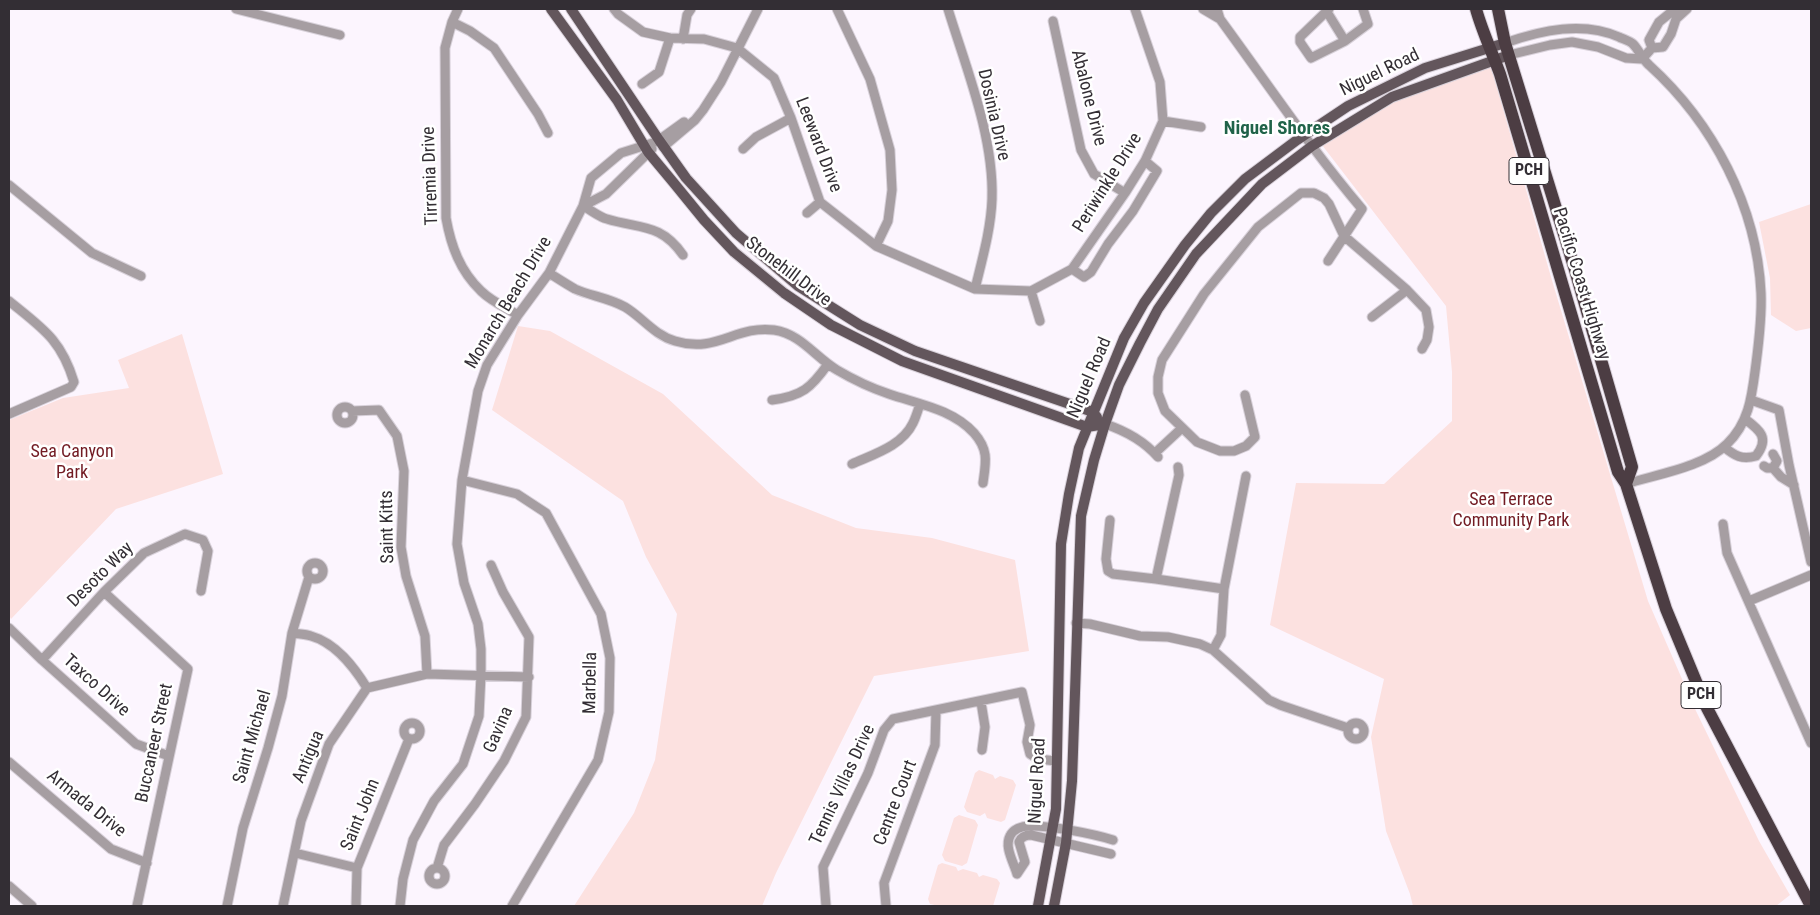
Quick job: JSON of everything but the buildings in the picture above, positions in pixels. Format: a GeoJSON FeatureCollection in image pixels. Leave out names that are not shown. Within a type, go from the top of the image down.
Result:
{"type":"FeatureCollection","features":[{"type":"Feature","properties":{"kind":"highway","name":"Pacific Coast Highway"},"geometry":{"type":"LineString","coordinates":[[1476,9],[1483,33],[1493,54],[1618,472],[1626,484],[1666,609],[1707,708],[1811,906]]}},
{"type":"Feature","properties":{"kind":"highway","name":"Pacific Coast Highway"},"geometry":{"type":"LineString","coordinates":[[1498,9],[1505,43],[1575,270],[1632,467],[1626,484]]}},
{"type":"Feature","properties":{"kind":"main road","name":"Stonehill Drive"},"geometry":{"type":"LineString","coordinates":[[551,9],[612,93],[647,149],[704,220],[734,252],[784,293],[831,325],[902,361],[1087,427],[1105,424]]}},
{"type":"Feature","properties":{"kind":"main road","name":"Stonehill Drive"},"geometry":{"type":"LineString","coordinates":[[571,9],[661,143],[698,192],[736,233],[798,286],[860,325],[915,351],[1093,412],[1105,424]]}},
{"type":"Feature","properties":{"kind":"main road"},"geometry":{"type":"LineString","coordinates":[[1493,54],[1505,43]]}},
{"type":"Feature","properties":{"kind":"main road"},"geometry":{"type":"LineString","coordinates":[[1493,54],[1509,55]]}},
{"type":"Feature","properties":{"kind":"main road","name":"Niguel Road"},"geometry":{"type":"LineString","coordinates":[[1038,906],[1056,809],[1061,544],[1077,457],[1087,427],[1124,338],[1144,303],[1185,245],[1211,214],[1245,179],[1304,135],[1348,106],[1426,68],[1493,54]]}},
{"type":"Feature","properties":{"kind":"main road","name":"Niguel Road"},"geometry":{"type":"LineString","coordinates":[[1054,906],[1068,831],[1072,781],[1081,516],[1094,460],[1105,424],[1119,385],[1140,343],[1158,310],[1196,254],[1262,184],[1312,146],[1392,97],[1493,54]]}},
{"type":"Feature","properties":{"kind":"street"},"geometry":{"type":"LineString","coordinates":[[236,9],[340,35]]}},
{"type":"Feature","properties":{"kind":"street","name":"Tirremia Drive"},"geometry":{"type":"LineString","coordinates":[[458,9],[452,22],[445,48],[446,218],[451,243],[461,266],[482,292],[518,315]]}},
{"type":"Feature","properties":{"kind":"street","name":"Leeward Drive"},"geometry":{"type":"LineString","coordinates":[[614,9],[643,32],[670,38],[704,39],[737,48],[774,78],[792,118],[820,202],[876,246],[975,289],[1031,291]]}},
{"type":"Feature","properties":{"kind":"street"},"geometry":{"type":"LineString","coordinates":[[683,38],[687,16],[691,9]]}},
{"type":"Feature","properties":{"kind":"street"},"geometry":{"type":"LineString","coordinates":[[737,48],[758,9]]}},
{"type":"Feature","properties":{"kind":"street"},"geometry":{"type":"LineString","coordinates":[[837,9],[870,80],[890,150],[892,190],[888,221],[876,246]]}},
{"type":"Feature","properties":{"kind":"street","name":"Dosinia Drive"},"geometry":{"type":"LineString","coordinates":[[948,9],[982,120],[990,164],[991,208],[987,237],[975,289]]}},
{"type":"Feature","properties":{"kind":"street","name":"Periwinkle Drive"},"geometry":{"type":"LineString","coordinates":[[1031,291],[1072,269],[1145,161],[1163,122],[1160,82],[1135,9]]}},
{"type":"Feature","properties":{"kind":"street"},"geometry":{"type":"LineString","coordinates":[[1203,9],[1220,19]]}},
{"type":"Feature","properties":{"kind":"street"},"geometry":{"type":"LineString","coordinates":[[1217,9],[1220,19],[1330,171],[1362,209],[1328,261]]}},
{"type":"Feature","properties":{"kind":"street"},"geometry":{"type":"LineString","coordinates":[[1345,41],[1328,10],[1299,40],[1311,58],[1345,41],[1368,24],[1363,9]]}},
{"type":"Feature","properties":{"kind":"street"},"geometry":{"type":"LineString","coordinates":[[1652,48],[1649,40],[1664,17],[1687,9]]}},
{"type":"Feature","properties":{"kind":"street"},"geometry":{"type":"LineString","coordinates":[[1642,59],[1652,48],[1663,47],[1671,34],[1673,14]]}},
{"type":"Feature","properties":{"kind":"street","name":"Abalone Drive"},"geometry":{"type":"LineString","coordinates":[[1053,21],[1082,150],[1094,174],[1125,193]]}},
{"type":"Feature","properties":{"kind":"street"},"geometry":{"type":"LineString","coordinates":[[452,22],[470,30],[494,48],[538,114],[548,133]]}},
{"type":"Feature","properties":{"kind":"street"},"geometry":{"type":"LineString","coordinates":[[1656,27],[1671,34]]}},
{"type":"Feature","properties":{"kind":"street"},"geometry":{"type":"LineString","coordinates":[[1505,43],[1541,32],[1575,28],[1618,36],[1633,44],[1642,59],[1658,73],[1686,105],[1707,134],[1736,183],[1751,225],[1761,294],[1759,343],[1745,419],[1738,433],[1724,447],[1702,462],[1626,484]]}},
{"type":"Feature","properties":{"kind":"street"},"geometry":{"type":"LineString","coordinates":[[642,84],[659,72],[670,38]]}},
{"type":"Feature","properties":{"kind":"street"},"geometry":{"type":"LineString","coordinates":[[1509,55],[1550,44],[1572,42],[1598,47],[1626,58],[1642,59]]}},
{"type":"Feature","properties":{"kind":"street","name":"Monarch Beach Drive"},"geometry":{"type":"LineString","coordinates":[[400,906],[403,879],[414,840],[434,801],[463,764],[479,716],[481,649],[478,624],[464,583],[457,544],[462,480],[478,391],[487,365],[518,315],[549,273],[583,206],[591,178],[621,153],[647,149],[661,143],[691,116],[703,110],[721,82],[737,48]]}},
{"type":"Feature","properties":{"kind":"street"},"geometry":{"type":"LineString","coordinates":[[743,149],[756,137],[792,118]]}},
{"type":"Feature","properties":{"kind":"street"},"geometry":{"type":"LineString","coordinates":[[1163,122],[1201,127]]}},
{"type":"Feature","properties":{"kind":"street","name":"Monarch Beach Drive"},"geometry":{"type":"LineString","coordinates":[[583,206],[606,194],[647,149]]}},
{"type":"Feature","properties":{"kind":"street"},"geometry":{"type":"LineString","coordinates":[[1072,269],[1084,277],[1091,272],[1108,244],[1133,211],[1157,172],[1145,161]]}},
{"type":"Feature","properties":{"kind":"street"},"geometry":{"type":"LineString","coordinates":[[9,185],[92,253],[141,276]]}},
{"type":"Feature","properties":{"kind":"street"},"geometry":{"type":"LineString","coordinates":[[1245,395],[1255,437],[1246,446],[1234,451],[1220,451],[1197,442],[1165,411],[1158,392],[1158,378],[1162,360],[1204,294],[1258,227],[1302,193],[1314,193],[1324,198],[1344,236],[1407,290],[1426,310],[1429,327],[1427,340],[1422,349]]}},
{"type":"Feature","properties":{"kind":"street"},"geometry":{"type":"LineString","coordinates":[[807,213],[820,202]]}},
{"type":"Feature","properties":{"kind":"street"},"geometry":{"type":"LineString","coordinates":[[583,206],[606,219],[641,226],[659,232],[675,242],[683,255]]}},
{"type":"Feature","properties":{"kind":"street"},"geometry":{"type":"LineString","coordinates":[[549,273],[576,289],[610,300],[626,308],[656,332],[672,341],[690,345],[705,345],[759,328],[777,330],[796,336],[828,364],[863,384],[945,412],[961,421],[982,444],[986,457],[983,483]]}},
{"type":"Feature","properties":{"kind":"street"},"geometry":{"type":"LineString","coordinates":[[1372,317],[1407,290]]}},
{"type":"Feature","properties":{"kind":"street"},"geometry":{"type":"LineString","coordinates":[[1031,291],[1040,321]]}},
{"type":"Feature","properties":{"kind":"street"},"geometry":{"type":"LineString","coordinates":[[9,301],[57,343],[74,382],[71,387],[9,414]]}},
{"type":"Feature","properties":{"kind":"street"},"geometry":{"type":"LineString","coordinates":[[772,400],[787,398],[803,392],[816,382],[828,364]]}},
{"type":"Feature","properties":{"kind":"street"},"geometry":{"type":"LineString","coordinates":[[1750,400],[1779,410],[1811,562]]}},
{"type":"Feature","properties":{"kind":"street"},"geometry":{"type":"LineString","coordinates":[[852,464],[902,439],[913,423],[920,404]]}},
{"type":"Feature","properties":{"kind":"street","name":"Saint Kitts"},"geometry":{"type":"LineString","coordinates":[[352,412],[379,410],[397,436],[404,471],[401,547],[406,576],[425,636],[427,674]]}},
{"type":"Feature","properties":{"kind":"street"},"geometry":{"type":"LineString","coordinates":[[1745,419],[1760,432],[1767,459],[1781,477],[1794,485]]}},
{"type":"Feature","properties":{"kind":"street","name":"Stonehill Drive"},"geometry":{"type":"LineString","coordinates":[[1105,424],[1138,439],[1157,455],[1182,428]]}},
{"type":"Feature","properties":{"kind":"street"},"geometry":{"type":"LineString","coordinates":[[1724,447],[1735,456],[1742,458],[1767,459],[1791,474]]}},
{"type":"Feature","properties":{"kind":"street"},"geometry":{"type":"LineString","coordinates":[[1156,579],[1178,475],[1178,467]]}},
{"type":"Feature","properties":{"kind":"street"},"geometry":{"type":"LineString","coordinates":[[1213,650],[1221,635],[1224,589],[1246,476]]}},
{"type":"Feature","properties":{"kind":"street","name":"Marbella"},"geometry":{"type":"LineString","coordinates":[[462,480],[517,494],[546,513],[601,614],[610,658],[610,712],[598,760],[512,906]]}},
{"type":"Feature","properties":{"kind":"street"},"geometry":{"type":"LineString","coordinates":[[1110,520],[1105,564],[1108,571],[1113,574],[1224,589]]}},
{"type":"Feature","properties":{"kind":"street"},"geometry":{"type":"LineString","coordinates":[[1723,524],[1727,552],[1811,743]]}},
{"type":"Feature","properties":{"kind":"street","name":"Desoto Way"},"geometry":{"type":"LineString","coordinates":[[42,660],[104,592],[144,553],[184,534],[202,540],[208,551],[201,592]]}},
{"type":"Feature","properties":{"kind":"street","name":"Gavina"},"geometry":{"type":"LineString","coordinates":[[437,868],[444,845],[504,762],[526,717],[529,637],[503,592],[491,565]]}},
{"type":"Feature","properties":{"kind":"street"},"geometry":{"type":"LineString","coordinates":[[1749,600],[1811,575]]}},
{"type":"Feature","properties":{"kind":"street","name":"Saint Michael"},"geometry":{"type":"LineString","coordinates":[[227,906],[243,828],[282,696],[292,634],[309,577]]}},
{"type":"Feature","properties":{"kind":"street","name":"Buccaneer Street"},"geometry":{"type":"LineString","coordinates":[[104,592],[188,669],[137,906]]}},
{"type":"Feature","properties":{"kind":"street"},"geometry":{"type":"LineString","coordinates":[[1076,623],[1090,624],[1140,636],[1180,639],[1213,650],[1269,700],[1348,728]]}},
{"type":"Feature","properties":{"kind":"street","name":"Taxco Drive"},"geometry":{"type":"LineString","coordinates":[[9,628],[136,744],[169,756]]}},
{"type":"Feature","properties":{"kind":"street"},"geometry":{"type":"LineString","coordinates":[[292,634],[311,636],[331,646],[357,671],[367,688],[427,674],[529,677]]}},
{"type":"Feature","properties":{"kind":"street","name":"Antigua"},"geometry":{"type":"LineString","coordinates":[[282,906],[301,821],[329,744],[367,688]]}},
{"type":"Feature","properties":{"kind":"street","name":"Tennis Villas Drive"},"geometry":{"type":"LineString","coordinates":[[825,906],[823,867],[868,773],[884,730],[893,719],[1022,692],[1030,725],[1027,742],[1030,754],[1038,759],[1056,761]]}},
{"type":"Feature","properties":{"kind":"street"},"geometry":{"type":"LineString","coordinates":[[981,702],[985,728],[982,750]]}},
{"type":"Feature","properties":{"kind":"street","name":"Centre Court"},"geometry":{"type":"LineString","coordinates":[[886,906],[884,883],[935,745],[936,711]]}},
{"type":"Feature","properties":{"kind":"street","name":"Saint John"},"geometry":{"type":"LineString","coordinates":[[356,906],[357,868],[409,739]]}},
{"type":"Feature","properties":{"kind":"street","name":"Armada Drive"},"geometry":{"type":"LineString","coordinates":[[9,762],[111,849],[147,863]]}},
{"type":"Feature","properties":{"kind":"street"},"geometry":{"type":"LineString","coordinates":[[1112,854],[1031,835],[1020,838],[1019,847],[1025,862],[1017,874],[1008,846],[1010,836],[1020,828],[1028,826],[1053,828],[1114,840]]}},
{"type":"Feature","properties":{"kind":"street"},"geometry":{"type":"LineString","coordinates":[[295,853],[357,868]]}},
{"type":"Feature","properties":{"kind":"street"},"geometry":{"type":"LineString","coordinates":[[9,886],[32,906]]}},
{"type":"Feature","properties":{"kind":"green space","name":"Sea Terrace Community Park"},"geometry":{"type":"Polygon","coordinates":[[[1491,67],[1551,277],[1648,601],[1696,711],[1759,841],[1790,895],[1776,906],[1413,906],[1386,831],[1371,737],[1384,679],[1270,625],[1296,483],[1384,484],[1452,421],[1452,372],[1446,306],[1322,145],[1377,109],[1443,83],[1491,67]]]}},
{"type":"Feature","properties":{"kind":"green space"},"geometry":{"type":"Polygon","coordinates":[[[1811,204],[1811,328],[1796,331],[1771,315],[1770,278],[1759,222],[1811,204]]]}},
{"type":"Feature","properties":{"kind":"green space"},"geometry":{"type":"Polygon","coordinates":[[[518,326],[550,331],[663,394],[772,495],[856,528],[932,538],[1015,560],[1029,651],[874,676],[776,873],[762,906],[574,906],[634,813],[655,760],[677,614],[646,557],[623,501],[492,410],[518,326]]]}},
{"type":"Feature","properties":{"kind":"green space","name":"Sea Canyon Park"},"geometry":{"type":"Polygon","coordinates":[[[182,334],[223,474],[116,509],[11,619],[9,615],[9,420],[63,398],[129,388],[118,360],[182,334]]]}},
{"type":"Feature","properties":{"kind":"green space"},"geometry":{"type":"Polygon","coordinates":[[[979,770],[993,775],[995,779],[1000,776],[1013,780],[1016,785],[1005,820],[1001,822],[987,818],[985,813],[980,816],[967,812],[964,807],[975,773],[979,770]]]}},
{"type":"Feature","properties":{"kind":"green space"},"geometry":{"type":"Polygon","coordinates":[[[959,815],[975,820],[978,825],[967,863],[962,866],[945,861],[942,855],[954,818],[959,815]]]}},
{"type":"Feature","properties":{"kind":"green space"},"geometry":{"type":"Polygon","coordinates":[[[942,863],[956,867],[958,871],[963,869],[977,873],[979,877],[983,875],[997,879],[1000,883],[993,906],[939,906],[930,904],[928,899],[938,865],[942,863]]]}},
{"type":"Feature","properties":{"kind":"district","name":"Niguel Shores"},"geometry":{"type":"Point","coordinates":[1277,129]}}]}
